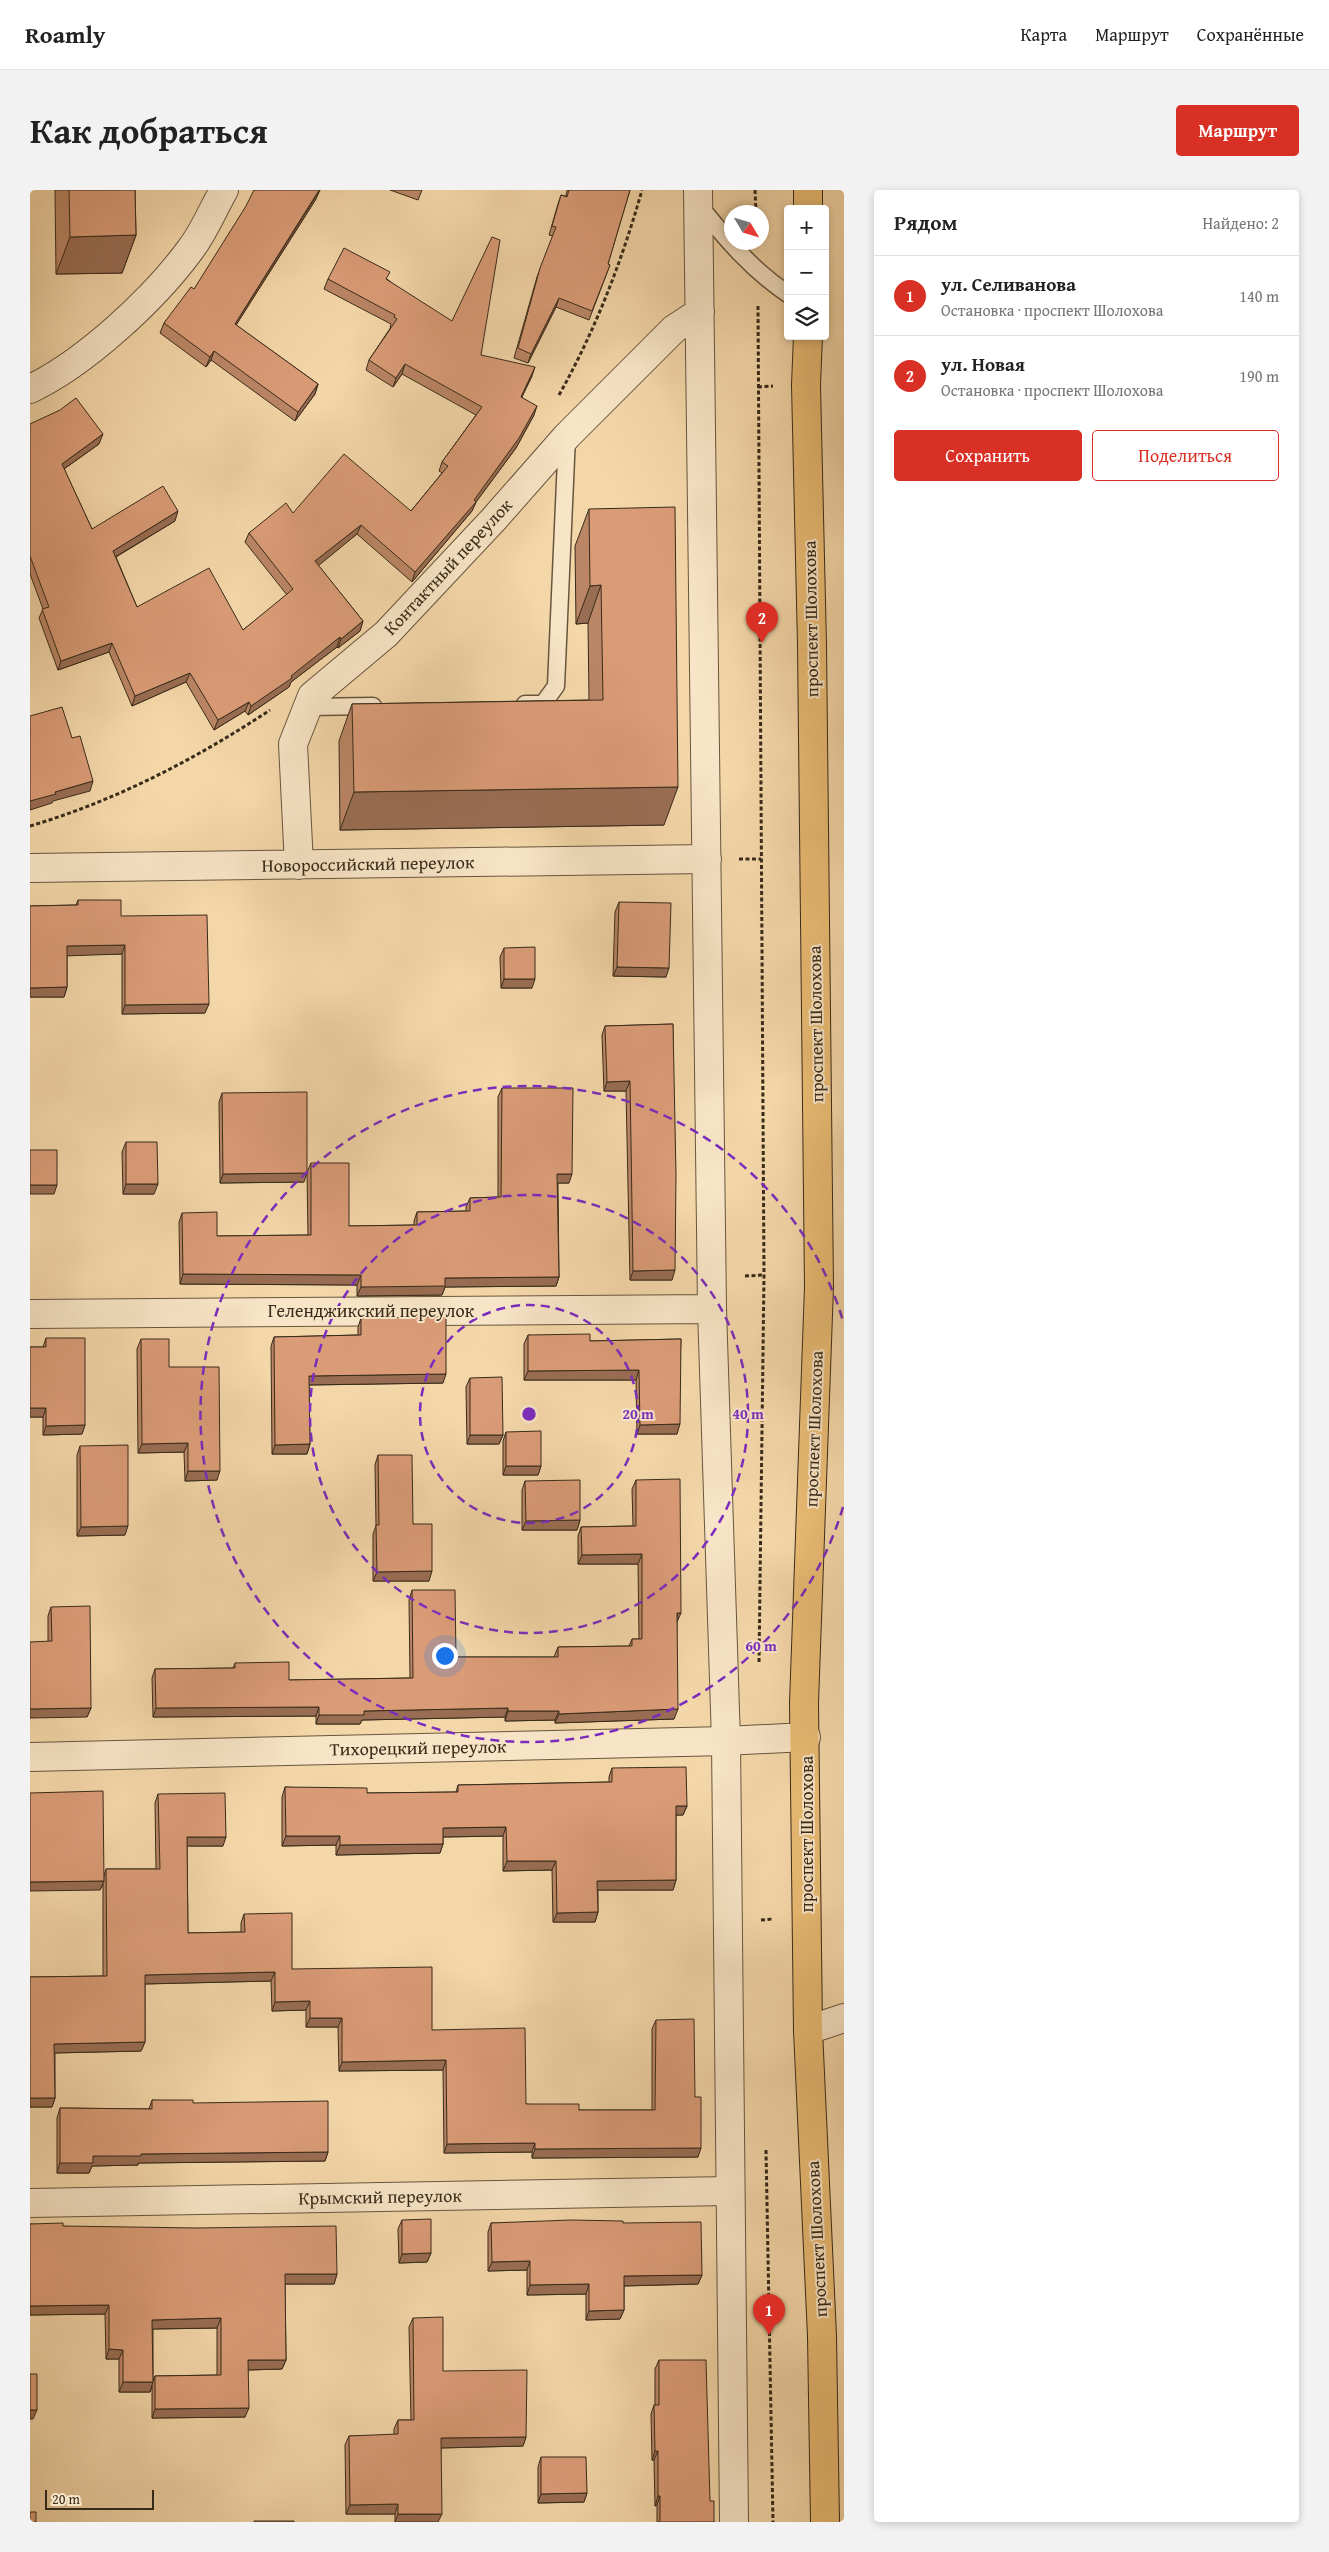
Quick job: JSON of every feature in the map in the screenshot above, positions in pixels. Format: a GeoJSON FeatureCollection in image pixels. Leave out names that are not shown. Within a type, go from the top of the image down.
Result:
{"type":"FeatureCollection","features":[{"type":"Feature","properties":{"kind":"main road"},"geometry":{"type":"LineString","coordinates":[[808,190],[808,205]]}},
{"type":"Feature","properties":{"kind":"main road","name":"проспект Шолохова"},"geometry":{"type":"LineString","coordinates":[[808,340],[806,385],[812,644],[819,1287],[805,1674],[808,2030],[822,2336],[825,2522]]}},
{"type":"Feature","properties":{"kind":"street"},"geometry":{"type":"LineString","coordinates":[[30,389],[51,379],[132,316],[191,249],[224,190]]}},
{"type":"Feature","properties":{"kind":"street"},"geometry":{"type":"LineString","coordinates":[[698,197],[712,1309],[726,1741],[734,2522]]}},
{"type":"Feature","properties":{"kind":"street","name":"Контактный переулок"},"geometry":{"type":"LineString","coordinates":[[299,865],[293,744],[312,696],[386,634],[494,519],[567,436],[674,329],[700,312]]}},
{"type":"Feature","properties":{"kind":"street","name":"Новороссийский переулок"},"geometry":{"type":"LineString","coordinates":[[30,868],[707,860]]}},
{"type":"Feature","properties":{"kind":"street","name":"Геленджикский переулок"},"geometry":{"type":"LineString","coordinates":[[30,1314],[712,1309]]}},
{"type":"Feature","properties":{"kind":"street","name":"Тихорецкий переулок"},"geometry":{"type":"LineString","coordinates":[[30,1757],[726,1741],[806,1737]]}},
{"type":"Feature","properties":{"kind":"street"},"geometry":{"type":"LineString","coordinates":[[808,2030],[844,2018]]}},
{"type":"Feature","properties":{"kind":"street","name":"Крымский переулок"},"geometry":{"type":"LineString","coordinates":[[30,2203],[730,2192]]}},
{"type":"Feature","properties":{"kind":"lane"},"geometry":{"type":"LineString","coordinates":[[698,197],[729,243],[784,291]]}},
{"type":"Feature","properties":{"kind":"lane"},"geometry":{"type":"LineString","coordinates":[[514,704],[543,704],[556,686],[567,436]]}},
{"type":"Feature","properties":{"kind":"lane"},"geometry":{"type":"LineString","coordinates":[[308,707],[386,706]]}},
{"type":"Feature","properties":{"kind":"path"},"geometry":{"type":"LineString","coordinates":[[556,399],[579,356],[611,286],[642,190]]}},
{"type":"Feature","properties":{"kind":"path"},"geometry":{"type":"LineString","coordinates":[[755,190],[756,205]]}},
{"type":"Feature","properties":{"kind":"path"},"geometry":{"type":"LineString","coordinates":[[758,269],[764,1266],[759,1670]]}},
{"type":"Feature","properties":{"kind":"path"},"geometry":{"type":"LineString","coordinates":[[30,826],[99,801],[161,773],[212,746],[278,704]]}},
{"type":"Feature","properties":{"kind":"path"},"geometry":{"type":"LineString","coordinates":[[761,1910],[762,1930]]}},
{"type":"Feature","properties":{"kind":"path"},"geometry":{"type":"LineString","coordinates":[[766,2140],[773,2522]]}},
{"type":"Feature","properties":{"kind":"building"},"geometry":{"type":"Polygon","coordinates":[[[69,190],[135,190],[136,235],[70,237],[69,190]]]}},
{"type":"Feature","properties":{"kind":"building"},"geometry":{"type":"Polygon","coordinates":[[[254,190],[319,190],[235,324],[318,384],[298,412],[214,351],[210,357],[164,323],[191,287],[194,289],[254,190]]]}},
{"type":"Feature","properties":{"kind":"building"},"geometry":{"type":"Polygon","coordinates":[[[569,190],[630,190],[608,264],[610,265],[592,311],[559,298],[531,354],[518,348],[540,268],[556,227],[552,226],[561,195],[567,197],[569,190]]]}},
{"type":"Feature","properties":{"kind":"building"},"geometry":{"type":"Polygon","coordinates":[[[492,237],[500,240],[481,355],[535,367],[521,397],[537,406],[519,438],[474,500],[476,502],[415,572],[361,525],[315,561],[363,621],[291,676],[292,678],[251,706],[249,702],[218,720],[190,673],[135,696],[112,643],[61,661],[42,609],[49,607],[30,556],[30,424],[60,410],[76,398],[103,434],[62,464],[92,529],[163,486],[178,511],[113,551],[137,607],[209,568],[243,630],[293,589],[249,533],[286,503],[293,513],[344,454],[411,511],[448,466],[442,462],[482,407],[405,364],[396,378],[369,360],[397,319],[394,317],[395,315],[328,279],[344,248],[390,272],[386,279],[452,321],[492,237]]]}},
{"type":"Feature","properties":{"kind":"building"},"geometry":{"type":"Polygon","coordinates":[[[675,507],[678,787],[354,792],[352,704],[603,700],[601,585],[590,586],[589,509],[675,507]]]}},
{"type":"Feature","properties":{"kind":"building"},"geometry":{"type":"Polygon","coordinates":[[[62,707],[72,738],[80,736],[93,781],[30,801],[30,716],[62,707]]]}},
{"type":"Feature","properties":{"kind":"building"},"geometry":{"type":"Polygon","coordinates":[[[78,900],[121,900],[121,916],[207,915],[209,1004],[125,1005],[125,945],[67,946],[67,987],[30,988],[30,906],[78,905],[78,900]]]}},
{"type":"Feature","properties":{"kind":"building"},"geometry":{"type":"Polygon","coordinates":[[[619,902],[671,903],[669,968],[617,967],[619,902]]]}},
{"type":"Feature","properties":{"kind":"building"},"geometry":{"type":"Polygon","coordinates":[[[535,947],[535,979],[504,979],[504,948],[535,947]]]}},
{"type":"Feature","properties":{"kind":"building"},"geometry":{"type":"Polygon","coordinates":[[[673,1024],[676,1175],[675,1270],[633,1271],[630,1081],[607,1082],[605,1026],[673,1024]]]}},
{"type":"Feature","properties":{"kind":"building"},"geometry":{"type":"Polygon","coordinates":[[[502,1088],[573,1088],[572,1174],[557,1174],[559,1277],[445,1278],[445,1286],[361,1287],[361,1275],[183,1274],[182,1213],[217,1212],[217,1236],[311,1235],[311,1163],[349,1163],[349,1226],[417,1225],[417,1212],[470,1211],[470,1198],[501,1197],[502,1088]]]}},
{"type":"Feature","properties":{"kind":"building"},"geometry":{"type":"Polygon","coordinates":[[[307,1092],[307,1173],[223,1174],[222,1093],[307,1092]]]}},
{"type":"Feature","properties":{"kind":"building"},"geometry":{"type":"Polygon","coordinates":[[[126,1142],[157,1142],[158,1184],[126,1184],[126,1142]]]}},
{"type":"Feature","properties":{"kind":"building"},"geometry":{"type":"Polygon","coordinates":[[[30,1150],[57,1150],[57,1185],[30,1185],[30,1150]]]}},
{"type":"Feature","properties":{"kind":"building"},"geometry":{"type":"Polygon","coordinates":[[[446,1317],[446,1374],[309,1376],[310,1444],[275,1445],[274,1337],[361,1335],[361,1318],[446,1317]]]}},
{"type":"Feature","properties":{"kind":"building"},"geometry":{"type":"Polygon","coordinates":[[[590,1334],[590,1341],[681,1339],[680,1424],[640,1425],[639,1370],[528,1371],[528,1335],[590,1334]]]}},
{"type":"Feature","properties":{"kind":"building"},"geometry":{"type":"Polygon","coordinates":[[[46,1338],[85,1338],[85,1425],[46,1426],[46,1408],[30,1408],[30,1347],[46,1347],[46,1338]]]}},
{"type":"Feature","properties":{"kind":"building"},"geometry":{"type":"Polygon","coordinates":[[[141,1339],[169,1339],[169,1367],[219,1367],[220,1471],[188,1471],[188,1443],[142,1444],[141,1339]]]}},
{"type":"Feature","properties":{"kind":"building"},"geometry":{"type":"Polygon","coordinates":[[[502,1377],[503,1435],[470,1435],[470,1378],[502,1377]]]}},
{"type":"Feature","properties":{"kind":"building"},"geometry":{"type":"Polygon","coordinates":[[[541,1431],[541,1466],[506,1466],[506,1432],[541,1431]]]}},
{"type":"Feature","properties":{"kind":"building"},"geometry":{"type":"Polygon","coordinates":[[[128,1445],[128,1526],[81,1527],[80,1446],[128,1445]]]}},
{"type":"Feature","properties":{"kind":"building"},"geometry":{"type":"Polygon","coordinates":[[[378,1455],[412,1455],[413,1524],[432,1524],[432,1571],[377,1572],[376,1525],[379,1525],[378,1455]]]}},
{"type":"Feature","properties":{"kind":"building"},"geometry":{"type":"Polygon","coordinates":[[[680,1479],[681,1613],[677,1613],[678,1709],[559,1714],[559,1711],[508,1711],[508,1708],[364,1711],[364,1715],[319,1715],[319,1707],[156,1708],[155,1669],[235,1668],[235,1663],[289,1662],[289,1680],[413,1678],[412,1590],[455,1590],[456,1657],[558,1657],[558,1647],[632,1646],[632,1639],[642,1639],[642,1554],[582,1555],[581,1527],[636,1526],[636,1480],[680,1479]]]}},
{"type":"Feature","properties":{"kind":"building"},"geometry":{"type":"Polygon","coordinates":[[[580,1480],[580,1520],[526,1521],[525,1481],[580,1480]]]}},
{"type":"Feature","properties":{"kind":"building"},"geometry":{"type":"Polygon","coordinates":[[[90,1606],[91,1708],[30,1709],[30,1642],[52,1641],[51,1607],[90,1606]]]}},
{"type":"Feature","properties":{"kind":"building"},"geometry":{"type":"Polygon","coordinates":[[[686,1767],[687,1806],[676,1806],[676,1880],[597,1881],[598,1912],[557,1913],[556,1861],[507,1861],[506,1827],[443,1828],[443,1844],[340,1845],[340,1836],[286,1836],[285,1787],[367,1788],[367,1793],[458,1792],[458,1785],[612,1782],[612,1768],[686,1767]]]}},
{"type":"Feature","properties":{"kind":"building"},"geometry":{"type":"Polygon","coordinates":[[[103,1791],[104,1881],[30,1882],[30,1793],[103,1791]]]}},
{"type":"Feature","properties":{"kind":"building"},"geometry":{"type":"Polygon","coordinates":[[[225,1793],[226,1837],[187,1837],[188,1933],[245,1932],[244,1914],[292,1913],[292,1969],[432,1967],[432,2030],[525,2028],[526,2104],[579,2104],[579,2110],[655,2110],[656,2020],[694,2019],[695,2097],[701,2097],[701,2148],[535,2149],[535,2143],[447,2144],[446,2060],[342,2062],[342,2018],[310,2018],[310,2001],[275,2002],[275,1972],[145,1975],[145,2042],[54,2044],[55,2098],[30,2098],[30,1977],[107,1976],[106,1869],[160,1869],[158,1794],[225,1793]]]}},
{"type":"Feature","properties":{"kind":"building"},"geometry":{"type":"Polygon","coordinates":[[[152,2100],[193,2100],[193,2103],[328,2101],[328,2152],[141,2154],[141,2156],[93,2156],[93,2163],[60,2163],[60,2108],[152,2109],[152,2100]]]}},
{"type":"Feature","properties":{"kind":"building"},"geometry":{"type":"Polygon","coordinates":[[[431,2219],[431,2253],[402,2254],[402,2220],[431,2219]]]}},
{"type":"Feature","properties":{"kind":"building"},"geometry":{"type":"Polygon","coordinates":[[[571,2220],[623,2221],[623,2223],[701,2222],[702,2275],[624,2276],[624,2310],[589,2311],[589,2284],[530,2285],[530,2261],[492,2262],[491,2223],[571,2220]]]}},
{"type":"Feature","properties":{"kind":"building"},"geometry":{"type":"Polygon","coordinates":[[[63,2223],[63,2226],[197,2228],[336,2226],[337,2274],[285,2274],[286,2360],[248,2360],[249,2408],[155,2409],[155,2376],[221,2375],[221,2318],[152,2320],[153,2382],[123,2382],[123,2350],[109,2349],[109,2305],[30,2306],[30,2224],[63,2223]]]}},
{"type":"Feature","properties":{"kind":"building"},"geometry":{"type":"Polygon","coordinates":[[[443,2317],[443,2371],[527,2370],[526,2437],[441,2438],[442,2514],[398,2514],[398,2504],[350,2505],[349,2436],[398,2434],[398,2420],[414,2420],[413,2318],[443,2317]]]}},
{"type":"Feature","properties":{"kind":"building"},"geometry":{"type":"Polygon","coordinates":[[[659,2360],[706,2360],[710,2501],[714,2501],[714,2522],[660,2522],[658,2451],[655,2451],[654,2405],[659,2405],[659,2360]]]}},
{"type":"Feature","properties":{"kind":"building"},"geometry":{"type":"Polygon","coordinates":[[[30,2374],[37,2374],[37,2410],[30,2410],[30,2374]]]}},
{"type":"Feature","properties":{"kind":"building"},"geometry":{"type":"Polygon","coordinates":[[[541,2457],[586,2457],[587,2493],[541,2494],[541,2457]]]}},
{"type":"Feature","properties":{"kind":"building"},"geometry":{"type":"Polygon","coordinates":[[[30,2512],[36,2512],[36,2522],[30,2522],[30,2512]]]}},
{"type":"Feature","properties":{"kind":"building"},"geometry":{"type":"Polygon","coordinates":[[[294,2521],[294,2522],[254,2522],[294,2521]]]}},
{"type":"Feature","properties":{"kind":"place","name":"ул. Новая"},"geometry":{"type":"Point","coordinates":[762,643]}},
{"type":"Feature","properties":{"kind":"place","name":"ул. Селиванова"},"geometry":{"type":"Point","coordinates":[769,2335]}}]}
